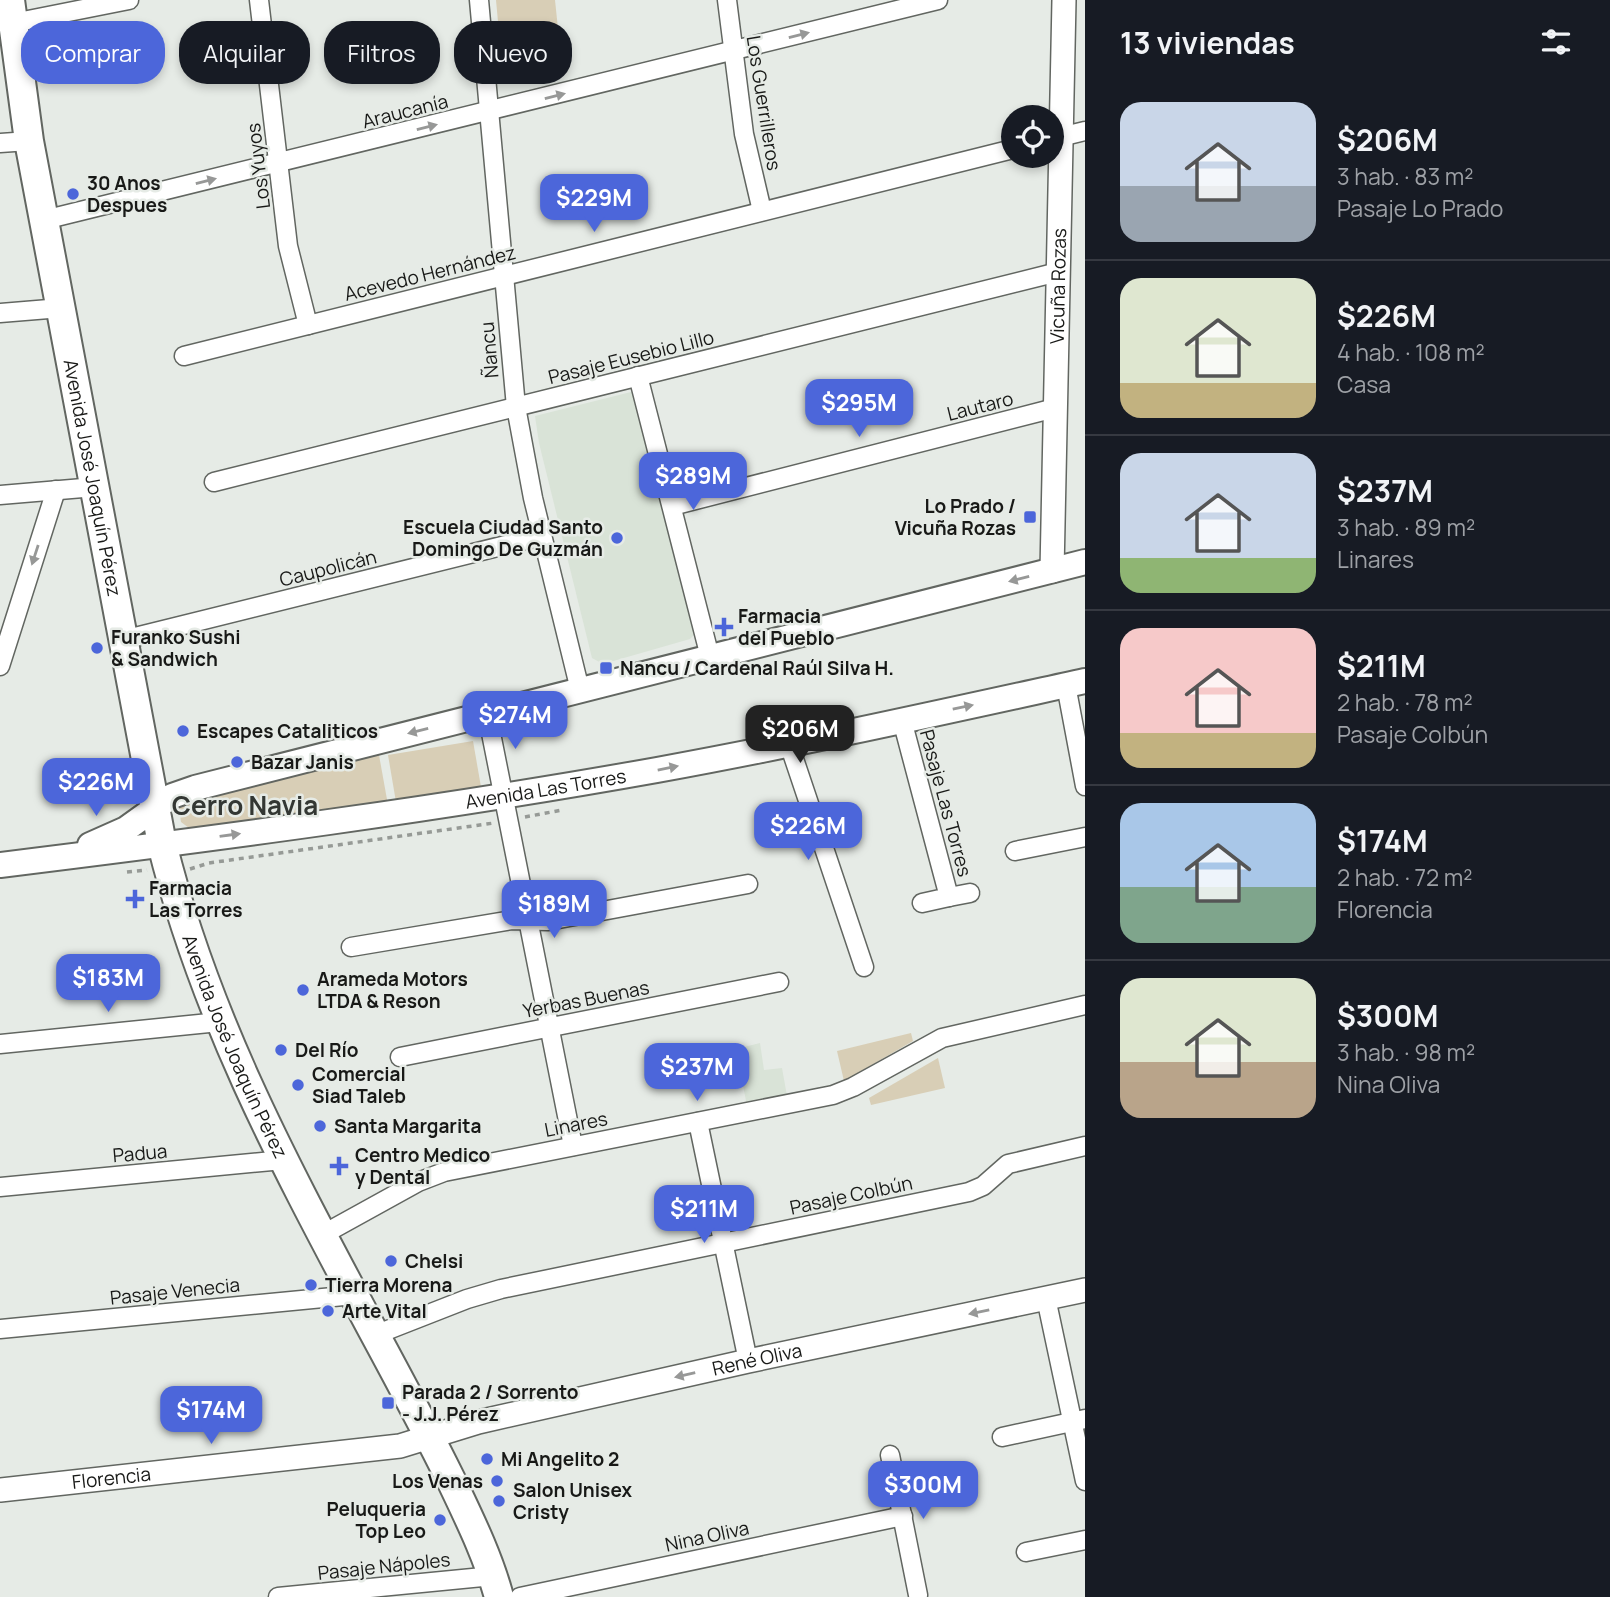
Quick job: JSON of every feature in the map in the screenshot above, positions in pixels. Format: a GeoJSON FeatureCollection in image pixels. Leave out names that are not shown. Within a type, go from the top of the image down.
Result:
{"type":"FeatureCollection","features":[{"type":"Feature","properties":{"kind":"main road","name":"Avenida José Joaquín Pérez"},"geometry":{"type":"LineString","coordinates":[[12,12],[29,141],[94,487],[162,844],[182,915],[219,1022],[253,1100],[430,1437],[469,1517],[496,1587]]}},
{"type":"Feature","properties":{"kind":"main road"},"geometry":{"type":"LineString","coordinates":[[54,859],[114,835],[172,796],[195,788],[1085,562]]}},
{"type":"Feature","properties":{"kind":"main road","name":"Avenida Las Torres"},"geometry":{"type":"LineString","coordinates":[[0,865],[504,796],[789,744],[1075,683]]}},
{"type":"Feature","properties":{"kind":"street"},"geometry":{"type":"LineString","coordinates":[[12,12],[129,0]]}},
{"type":"Feature","properties":{"kind":"street","name":"Los Yuyos"},"geometry":{"type":"LineString","coordinates":[[259,0],[288,246],[308,325]]}},
{"type":"Feature","properties":{"kind":"street","name":"Ñancu"},"geometry":{"type":"LineString","coordinates":[[478,0],[516,407],[542,536],[580,690]]}},
{"type":"Feature","properties":{"kind":"street","name":"Los Guerrilleros"},"geometry":{"type":"LineString","coordinates":[[727,0],[744,134],[762,211]]}},
{"type":"Feature","properties":{"kind":"street","name":"Araucanía"},"geometry":{"type":"LineString","coordinates":[[44,220],[938,0]]}},
{"type":"Feature","properties":{"kind":"street","name":"Vicuña Rozas"},"geometry":{"type":"LineString","coordinates":[[1058,105],[1064,0]]}},
{"type":"Feature","properties":{"kind":"street"},"geometry":{"type":"LineString","coordinates":[[1064,136],[1085,131]]}},
{"type":"Feature","properties":{"kind":"street"},"geometry":{"type":"LineString","coordinates":[[0,143],[29,141]]}},
{"type":"Feature","properties":{"kind":"street","name":"Acevedo Hernández"},"geometry":{"type":"LineString","coordinates":[[184,356],[1001,152]]}},
{"type":"Feature","properties":{"kind":"street","name":"Vicuña Rozas"},"geometry":{"type":"LineString","coordinates":[[1052,571],[1058,272],[1056,168]]}},
{"type":"Feature","properties":{"kind":"street","name":"Pasaje Eusebio Lillo"},"geometry":{"type":"LineString","coordinates":[[214,482],[1058,272]]}},
{"type":"Feature","properties":{"kind":"street"},"geometry":{"type":"LineString","coordinates":[[0,313],[61,307]]}},
{"type":"Feature","properties":{"kind":"street"},"geometry":{"type":"LineString","coordinates":[[638,376],[710,657]]}},
{"type":"Feature","properties":{"kind":"street","name":"Lautaro"},"geometry":{"type":"LineString","coordinates":[[672,506],[1055,408]]}},
{"type":"Feature","properties":{"kind":"street"},"geometry":{"type":"LineString","coordinates":[[0,495],[94,487]]}},
{"type":"Feature","properties":{"kind":"street"},"geometry":{"type":"LineString","coordinates":[[0,666],[8,617],[56,490]]}},
{"type":"Feature","properties":{"kind":"street","name":"Caupolicán"},"geometry":{"type":"LineString","coordinates":[[123,640],[542,536]]}},
{"type":"Feature","properties":{"kind":"street"},"geometry":{"type":"LineString","coordinates":[[1075,683],[1085,786]]}},
{"type":"Feature","properties":{"kind":"street"},"geometry":{"type":"LineString","coordinates":[[487,713],[573,1146]]}},
{"type":"Feature","properties":{"kind":"street","name":"Pasaje Las Torres"},"geometry":{"type":"LineString","coordinates":[[902,720],[949,897]]}},
{"type":"Feature","properties":{"kind":"street"},"geometry":{"type":"LineString","coordinates":[[789,744],[864,967]]}},
{"type":"Feature","properties":{"kind":"street"},"geometry":{"type":"LineString","coordinates":[[1015,851],[1085,837]]}},
{"type":"Feature","properties":{"kind":"street"},"geometry":{"type":"LineString","coordinates":[[351,947],[512,920],[548,921],[748,884]]}},
{"type":"Feature","properties":{"kind":"street","name":"Pasaje Las Torres"},"geometry":{"type":"LineString","coordinates":[[922,903],[971,893]]}},
{"type":"Feature","properties":{"kind":"street","name":"Yerbas Buenas"},"geometry":{"type":"LineString","coordinates":[[400,1057],[779,982]]}},
{"type":"Feature","properties":{"kind":"street","name":"Linares"},"geometry":{"type":"LineString","coordinates":[[322,1235],[431,1176],[833,1095],[853,1087],[942,1038],[1085,1004]]}},
{"type":"Feature","properties":{"kind":"street"},"geometry":{"type":"LineString","coordinates":[[0,1044],[219,1022]]}},
{"type":"Feature","properties":{"kind":"street"},"geometry":{"type":"LineString","coordinates":[[698,1122],[748,1361]]}},
{"type":"Feature","properties":{"kind":"street","name":"Pasaje Colbún"},"geometry":{"type":"LineString","coordinates":[[375,1335],[484,1293],[969,1192],[983,1186],[1008,1164],[1085,1146]]}},
{"type":"Feature","properties":{"kind":"street","name":"Padua"},"geometry":{"type":"LineString","coordinates":[[0,1187],[284,1160]]}},
{"type":"Feature","properties":{"kind":"street","name":"René Oliva"},"geometry":{"type":"LineString","coordinates":[[430,1437],[478,1422],[748,1361],[1085,1290]]}},
{"type":"Feature","properties":{"kind":"street","name":"Pasaje Venecia"},"geometry":{"type":"LineString","coordinates":[[0,1329],[354,1295]]}},
{"type":"Feature","properties":{"kind":"street"},"geometry":{"type":"LineString","coordinates":[[1046,1298],[1079,1421],[1085,1480]]}},
{"type":"Feature","properties":{"kind":"street"},"geometry":{"type":"LineString","coordinates":[[1002,1437],[1079,1421]]}},
{"type":"Feature","properties":{"kind":"street","name":"Florencia"},"geometry":{"type":"LineString","coordinates":[[0,1490],[391,1448],[430,1437]]}},
{"type":"Feature","properties":{"kind":"street"},"geometry":{"type":"LineString","coordinates":[[890,1455],[918,1595]]}},
{"type":"Feature","properties":{"kind":"street","name":"Nina Oliva"},"geometry":{"type":"LineString","coordinates":[[520,1597],[903,1516]]}},
{"type":"Feature","properties":{"kind":"street"},"geometry":{"type":"LineString","coordinates":[[1026,1552],[1085,1540]]}},
{"type":"Feature","properties":{"kind":"street","name":"Pasaje Nápoles"},"geometry":{"type":"LineString","coordinates":[[278,1597],[496,1587]]}},
{"type":"Feature","properties":{"kind":"shaded area"},"geometry":{"type":"Polygon","coordinates":[[[496,0],[555,0],[557,21],[498,21],[496,0]]]}},
{"type":"Feature","properties":{"kind":"shaded area","name":"Escuela Ciudad Santo Domingo De Guzmán"},"geometry":{"type":"Polygon","coordinates":[[[635,391],[697,632],[690,639],[603,664],[592,658],[539,443],[535,416],[635,391]]]}},
{"type":"Feature","properties":{"kind":"shaded area"},"geometry":{"type":"Polygon","coordinates":[[[473,741],[481,787],[396,802],[388,755],[473,741]]]}},
{"type":"Feature","properties":{"kind":"shaded area"},"geometry":{"type":"Polygon","coordinates":[[[379,755],[388,805],[193,831],[181,822],[179,808],[197,799],[379,755]]]}},
{"type":"Feature","properties":{"kind":"shaded area"},"geometry":{"type":"Polygon","coordinates":[[[911,1033],[913,1041],[844,1081],[837,1051],[911,1033]]]}},
{"type":"Feature","properties":{"kind":"shaded area"},"geometry":{"type":"Polygon","coordinates":[[[760,1043],[764,1070],[782,1068],[787,1096],[747,1106],[736,1049],[760,1043]]]}},
{"type":"Feature","properties":{"kind":"shaded area"},"geometry":{"type":"Polygon","coordinates":[[[938,1058],[945,1088],[871,1105],[869,1098],[938,1058]]]}},
{"type":"Feature","properties":{"kind":"place","name":"30 Anos Despues"},"geometry":{"type":"Point","coordinates":[73,194]}},
{"type":"Feature","properties":{"kind":"place","name":"Lo Prado / Vicuña Rozas"},"geometry":{"type":"Point","coordinates":[1030,517]}},
{"type":"Feature","properties":{"kind":"place","name":"Escuela Ciudad Santo Domingo De Guzmán"},"geometry":{"type":"Point","coordinates":[617,538]}},
{"type":"Feature","properties":{"kind":"place","name":"Farmacia del Pueblo"},"geometry":{"type":"Point","coordinates":[724,627]}},
{"type":"Feature","properties":{"kind":"place","name":"Furanko Sushi & Sandwich"},"geometry":{"type":"Point","coordinates":[97,648]}},
{"type":"Feature","properties":{"kind":"place","name":"Nancu / Cardenal Raúl Silva H."},"geometry":{"type":"Point","coordinates":[606,668]}},
{"type":"Feature","properties":{"kind":"place","name":"Escapes Cataliticos"},"geometry":{"type":"Point","coordinates":[183,731]}},
{"type":"Feature","properties":{"kind":"place","name":"Bazar Janis"},"geometry":{"type":"Point","coordinates":[237,762]}},
{"type":"Feature","properties":{"kind":"place","name":"Farmacia Las Torres"},"geometry":{"type":"Point","coordinates":[135,899]}},
{"type":"Feature","properties":{"kind":"place","name":"Arameda Motors LTDA & Reson"},"geometry":{"type":"Point","coordinates":[303,990]}},
{"type":"Feature","properties":{"kind":"place","name":"Del Río"},"geometry":{"type":"Point","coordinates":[281,1050]}},
{"type":"Feature","properties":{"kind":"place","name":"Comercial Siad Taleb"},"geometry":{"type":"Point","coordinates":[298,1085]}},
{"type":"Feature","properties":{"kind":"place","name":"Santa Margarita"},"geometry":{"type":"Point","coordinates":[320,1126]}},
{"type":"Feature","properties":{"kind":"place","name":"Centro Medico y Dental"},"geometry":{"type":"Point","coordinates":[339,1166]}},
{"type":"Feature","properties":{"kind":"place","name":"Chelsi"},"geometry":{"type":"Point","coordinates":[391,1261]}},
{"type":"Feature","properties":{"kind":"place","name":"Tierra Morena"},"geometry":{"type":"Point","coordinates":[311,1285]}},
{"type":"Feature","properties":{"kind":"place","name":"Arte Vital"},"geometry":{"type":"Point","coordinates":[328,1311]}},
{"type":"Feature","properties":{"kind":"place","name":"Parada 2 / Sorrento - J.J. Pérez"},"geometry":{"type":"Point","coordinates":[388,1403]}},
{"type":"Feature","properties":{"kind":"place","name":"Mi Angelito 2"},"geometry":{"type":"Point","coordinates":[487,1459]}},
{"type":"Feature","properties":{"kind":"place","name":"Los Venas"},"geometry":{"type":"Point","coordinates":[497,1481]}},
{"type":"Feature","properties":{"kind":"place","name":"Salon Unisex Cristy"},"geometry":{"type":"Point","coordinates":[499,1501]}},
{"type":"Feature","properties":{"kind":"place","name":"Peluqueria Top Leo"},"geometry":{"type":"Point","coordinates":[440,1520]}},
{"type":"Feature","properties":{"kind":"district","name":"Cerro Navia"},"geometry":{"type":"Point","coordinates":[245,805]}}]}
